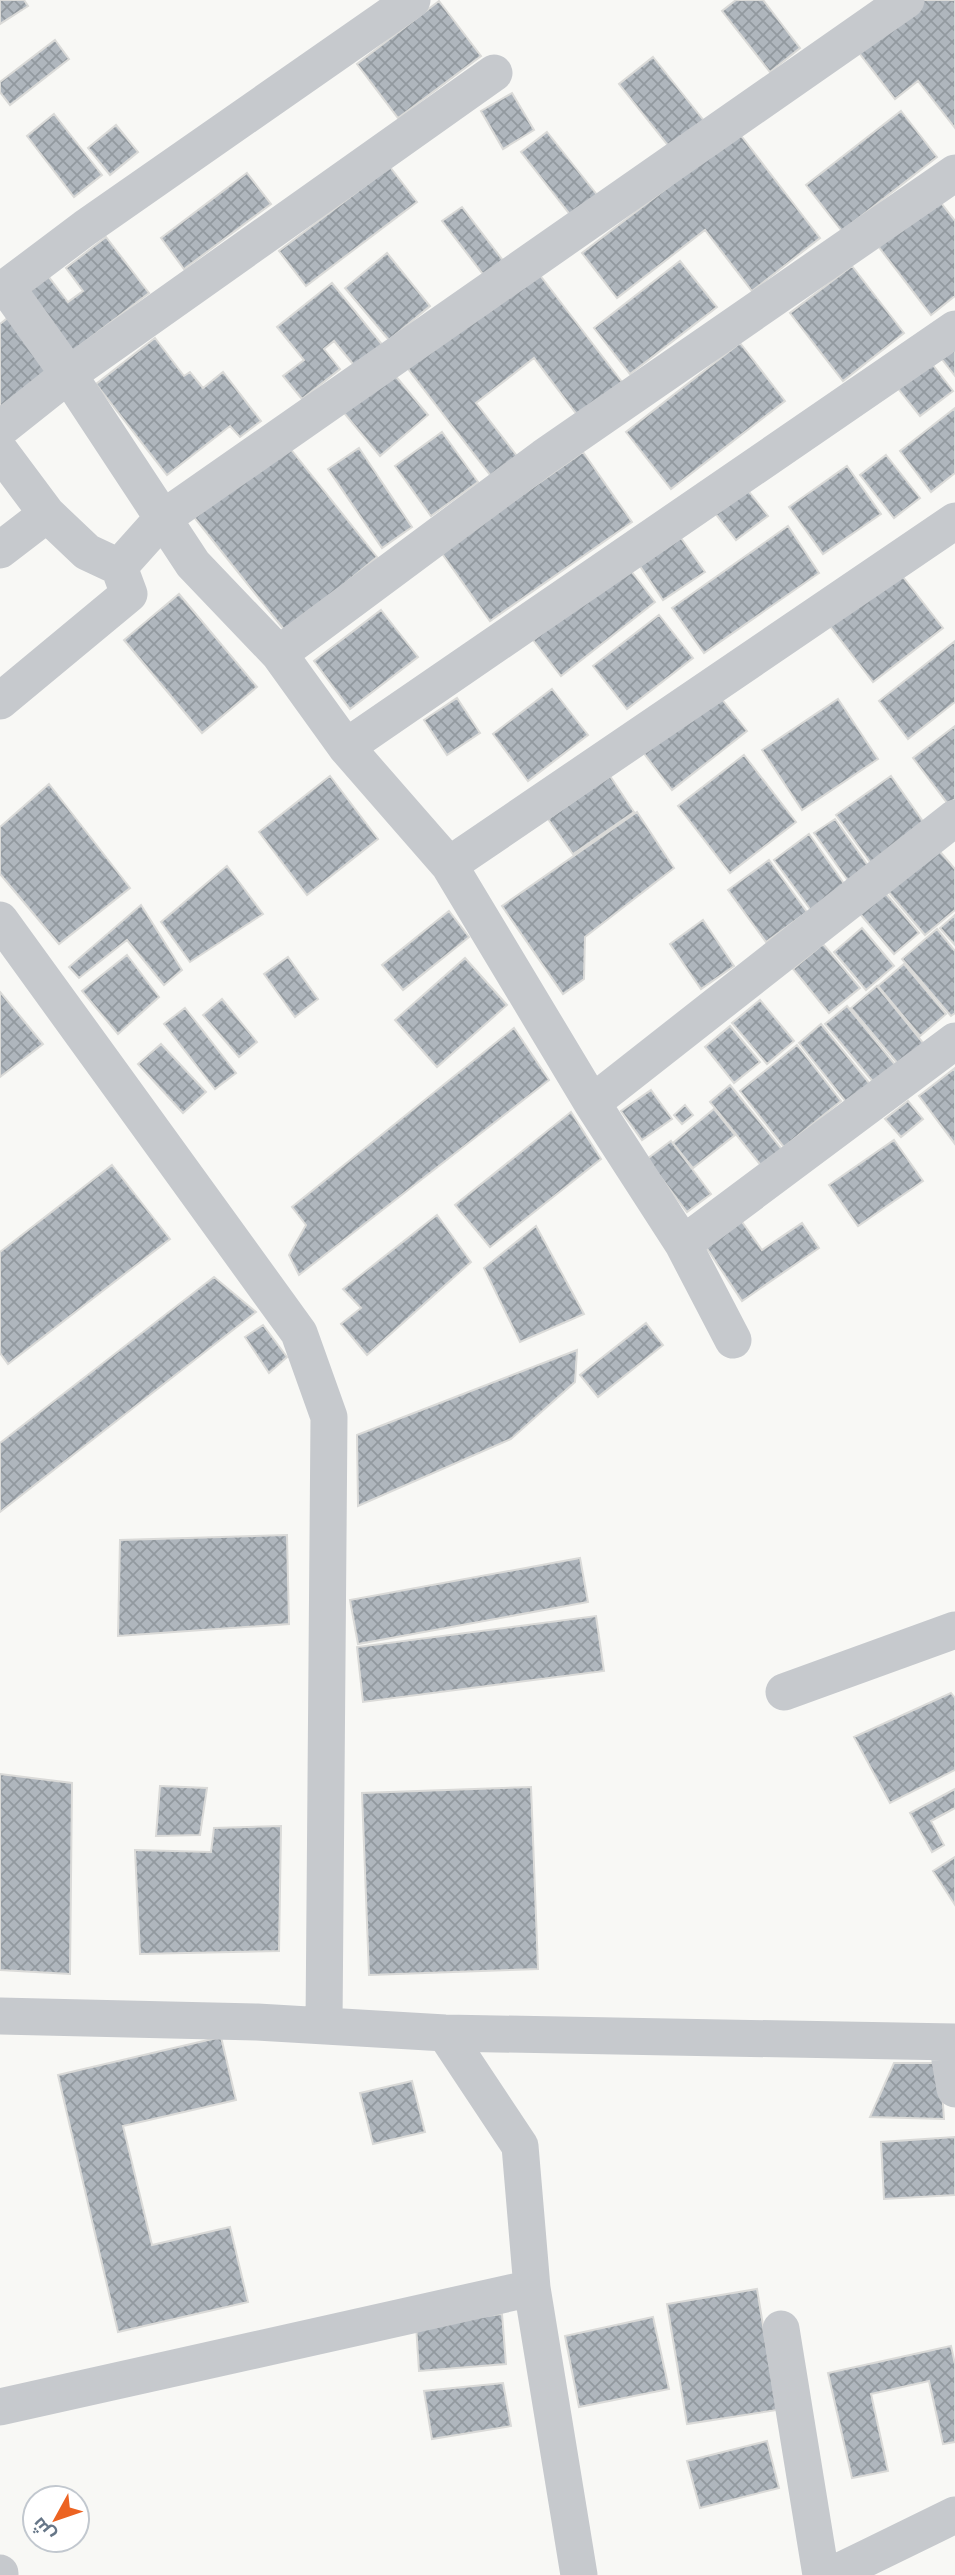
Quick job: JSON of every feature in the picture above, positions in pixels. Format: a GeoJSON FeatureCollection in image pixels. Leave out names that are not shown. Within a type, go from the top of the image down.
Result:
{"type":"FeatureCollection","features":[{"type":"Feature","properties":{"kind":"street"},"geometry":{"type":"LineString","coordinates":[[412,0],[85,228],[3,290],[68,375],[193,564],[279,654],[346,747],[449,865],[593,1103],[683,1244],[733,1340]]}},
{"type":"Feature","properties":{"kind":"street"},"geometry":{"type":"LineString","coordinates":[[120,567],[162,519],[906,0]]}},
{"type":"Feature","properties":{"kind":"street"},"geometry":{"type":"LineString","coordinates":[[0,429],[68,375],[494,73]]}},
{"type":"Feature","properties":{"kind":"street"},"geometry":{"type":"LineString","coordinates":[[279,654],[544,457],[955,173]]}},
{"type":"Feature","properties":{"kind":"street"},"geometry":{"type":"LineString","coordinates":[[346,747],[955,329]]}},
{"type":"Feature","properties":{"kind":"street"},"geometry":{"type":"LineString","coordinates":[[0,451],[47,514],[87,552],[120,567],[129,594],[0,701]]}},
{"type":"Feature","properties":{"kind":"street"},"geometry":{"type":"LineString","coordinates":[[0,550],[47,514]]}},
{"type":"Feature","properties":{"kind":"street"},"geometry":{"type":"LineString","coordinates":[[449,865],[955,521]]}},
{"type":"Feature","properties":{"kind":"street"},"geometry":{"type":"LineString","coordinates":[[593,1103],[951,828]]}},
{"type":"Feature","properties":{"kind":"street"},"geometry":{"type":"LineString","coordinates":[[0,920],[299,1333],[329,1417],[324,2026]]}},
{"type":"Feature","properties":{"kind":"street"},"geometry":{"type":"LineString","coordinates":[[683,1244],[955,1041]]}},
{"type":"Feature","properties":{"kind":"street"},"geometry":{"type":"LineString","coordinates":[[784,1692],[955,1630]]}},
{"type":"Feature","properties":{"kind":"street"},"geometry":{"type":"LineString","coordinates":[[0,2016],[324,2026],[445,2033],[951,2042],[955,2089]]}},
{"type":"Feature","properties":{"kind":"street"},"geometry":{"type":"LineString","coordinates":[[445,2033],[520,2146],[532,2288],[579,2575]]}},
{"type":"Feature","properties":{"kind":"street"},"geometry":{"type":"LineString","coordinates":[[0,2407],[532,2288]]}},
{"type":"Feature","properties":{"kind":"street"},"geometry":{"type":"LineString","coordinates":[[781,2329],[821,2575]]}},
{"type":"Feature","properties":{"kind":"street"},"geometry":{"type":"LineString","coordinates":[[832,2575],[955,2515]]}},
{"type":"Feature","properties":{"kind":"building"},"geometry":{"type":"Polygon","coordinates":[[[0,0],[24,0],[28,6],[0,24],[0,0]]]}},
{"type":"Feature","properties":{"kind":"building"},"geometry":{"type":"Polygon","coordinates":[[[736,0],[763,0],[800,48],[770,72],[722,11],[736,0]]]}},
{"type":"Feature","properties":{"kind":"building"},"geometry":{"type":"Polygon","coordinates":[[[919,0],[955,0],[955,128],[918,81],[895,99],[856,49],[919,0]]]}},
{"type":"Feature","properties":{"kind":"building"},"geometry":{"type":"Polygon","coordinates":[[[439,1],[481,56],[398,118],[357,64],[439,1]]]}},
{"type":"Feature","properties":{"kind":"building"},"geometry":{"type":"Polygon","coordinates":[[[55,40],[69,59],[10,105],[0,92],[0,82],[55,40]]]}},
{"type":"Feature","properties":{"kind":"building"},"geometry":{"type":"Polygon","coordinates":[[[653,57],[705,122],[671,149],[619,84],[653,57]]]}},
{"type":"Feature","properties":{"kind":"building"},"geometry":{"type":"Polygon","coordinates":[[[512,93],[534,130],[503,149],[481,111],[512,93]]]}},
{"type":"Feature","properties":{"kind":"building"},"geometry":{"type":"Polygon","coordinates":[[[901,111],[937,157],[842,231],[806,185],[901,111]]]}},
{"type":"Feature","properties":{"kind":"building"},"geometry":{"type":"Polygon","coordinates":[[[54,114],[102,175],[74,197],[27,136],[54,114]]]}},
{"type":"Feature","properties":{"kind":"building"},"geometry":{"type":"Polygon","coordinates":[[[116,125],[138,152],[110,175],[88,148],[116,125]]]}},
{"type":"Feature","properties":{"kind":"building"},"geometry":{"type":"Polygon","coordinates":[[[547,132],[598,196],[572,217],[521,152],[547,132]]]}},
{"type":"Feature","properties":{"kind":"building"},"geometry":{"type":"Polygon","coordinates":[[[739,133],[820,238],[752,291],[705,230],[617,298],[582,253],[739,133]]]}},
{"type":"Feature","properties":{"kind":"building"},"geometry":{"type":"Polygon","coordinates":[[[390,167],[417,202],[306,286],[279,251],[390,167]]]}},
{"type":"Feature","properties":{"kind":"building"},"geometry":{"type":"Polygon","coordinates":[[[247,173],[271,204],[184,269],[161,238],[247,173]]]}},
{"type":"Feature","properties":{"kind":"building"},"geometry":{"type":"Polygon","coordinates":[[[938,199],[955,221],[955,296],[931,315],[878,246],[938,199]]]}},
{"type":"Feature","properties":{"kind":"building"},"geometry":{"type":"Polygon","coordinates":[[[462,207],[505,263],[486,278],[442,221],[462,207]]]}},
{"type":"Feature","properties":{"kind":"building"},"geometry":{"type":"Polygon","coordinates":[[[106,237],[149,293],[69,354],[24,294],[48,276],[68,302],[83,291],[66,268],[106,237]]]}},
{"type":"Feature","properties":{"kind":"building"},"geometry":{"type":"Polygon","coordinates":[[[387,253],[430,306],[389,340],[345,288],[387,253]]]}},
{"type":"Feature","properties":{"kind":"building"},"geometry":{"type":"Polygon","coordinates":[[[680,261],[717,307],[630,374],[594,328],[680,261]]]}},
{"type":"Feature","properties":{"kind":"building"},"geometry":{"type":"Polygon","coordinates":[[[852,266],[904,333],[843,381],[790,313],[852,266]]]}},
{"type":"Feature","properties":{"kind":"building"},"geometry":{"type":"Polygon","coordinates":[[[539,274],[622,382],[578,416],[534,358],[476,403],[517,456],[491,476],[405,365],[539,274]]]}},
{"type":"Feature","properties":{"kind":"building"},"geometry":{"type":"Polygon","coordinates":[[[332,283],[385,348],[358,370],[334,341],[324,349],[340,369],[302,399],[283,376],[304,360],[277,327],[332,283]]]}},
{"type":"Feature","properties":{"kind":"building"},"geometry":{"type":"Polygon","coordinates":[[[10,316],[53,372],[0,413],[0,324],[10,316]]]}},
{"type":"Feature","properties":{"kind":"building"},"geometry":{"type":"Polygon","coordinates":[[[155,338],[184,376],[190,372],[203,388],[223,372],[261,421],[240,437],[230,426],[167,475],[96,384],[155,338]]]}},
{"type":"Feature","properties":{"kind":"building"},"geometry":{"type":"Polygon","coordinates":[[[955,339],[955,376],[937,353],[955,339]]]}},
{"type":"Feature","properties":{"kind":"building"},"geometry":{"type":"Polygon","coordinates":[[[740,343],[785,401],[671,489],[626,432],[740,343]]]}},
{"type":"Feature","properties":{"kind":"building"},"geometry":{"type":"Polygon","coordinates":[[[929,360],[953,391],[920,416],[896,386],[929,360]]]}},
{"type":"Feature","properties":{"kind":"building"},"geometry":{"type":"Polygon","coordinates":[[[393,373],[428,415],[380,456],[344,413],[393,373]]]}},
{"type":"Feature","properties":{"kind":"building"},"geometry":{"type":"Polygon","coordinates":[[[955,408],[955,473],[931,492],[900,451],[955,408]]]}},
{"type":"Feature","properties":{"kind":"building"},"geometry":{"type":"Polygon","coordinates":[[[442,432],[478,482],[431,516],[395,466],[442,432]]]}},
{"type":"Feature","properties":{"kind":"building"},"geometry":{"type":"Polygon","coordinates":[[[285,442],[377,557],[286,632],[193,516],[285,442]]]}},
{"type":"Feature","properties":{"kind":"building"},"geometry":{"type":"Polygon","coordinates":[[[359,448],[412,527],[382,548],[328,469],[359,448]]]}},
{"type":"Feature","properties":{"kind":"building"},"geometry":{"type":"Polygon","coordinates":[[[583,452],[632,522],[490,621],[441,552],[583,452]]]}},
{"type":"Feature","properties":{"kind":"building"},"geometry":{"type":"Polygon","coordinates":[[[886,455],[920,498],[894,518],[860,475],[886,455]]]}},
{"type":"Feature","properties":{"kind":"building"},"geometry":{"type":"Polygon","coordinates":[[[847,466],[881,514],[823,554],[789,507],[847,466]]]}},
{"type":"Feature","properties":{"kind":"building"},"geometry":{"type":"Polygon","coordinates":[[[743,484],[768,516],[736,540],[711,508],[743,484]]]}},
{"type":"Feature","properties":{"kind":"building"},"geometry":{"type":"Polygon","coordinates":[[[788,526],[819,573],[704,653],[672,608],[788,526]]]}},
{"type":"Feature","properties":{"kind":"building"},"geometry":{"type":"Polygon","coordinates":[[[681,538],[705,572],[663,600],[640,566],[681,538]]]}},
{"type":"Feature","properties":{"kind":"building"},"geometry":{"type":"Polygon","coordinates":[[[628,567],[655,602],[561,676],[533,640],[628,567]]]}},
{"type":"Feature","properties":{"kind":"building"},"geometry":{"type":"Polygon","coordinates":[[[896,568],[943,628],[873,682],[826,621],[896,568]]]}},
{"type":"Feature","properties":{"kind":"building"},"geometry":{"type":"Polygon","coordinates":[[[179,594],[257,687],[202,733],[124,640],[179,594]]]}},
{"type":"Feature","properties":{"kind":"building"},"geometry":{"type":"Polygon","coordinates":[[[381,610],[418,657],[350,709],[314,661],[381,610]]]}},
{"type":"Feature","properties":{"kind":"building"},"geometry":{"type":"Polygon","coordinates":[[[659,615],[693,658],[627,709],[593,666],[659,615]]]}},
{"type":"Feature","properties":{"kind":"building"},"geometry":{"type":"Polygon","coordinates":[[[955,641],[955,702],[908,739],[879,701],[955,641]]]}},
{"type":"Feature","properties":{"kind":"building"},"geometry":{"type":"Polygon","coordinates":[[[552,689],[588,735],[528,781],[493,734],[552,689]]]}},
{"type":"Feature","properties":{"kind":"building"},"geometry":{"type":"Polygon","coordinates":[[[717,693],[747,731],[672,790],[642,751],[717,693]]]}},
{"type":"Feature","properties":{"kind":"building"},"geometry":{"type":"Polygon","coordinates":[[[457,698],[480,733],[447,755],[424,720],[457,698]]]}},
{"type":"Feature","properties":{"kind":"building"},"geometry":{"type":"Polygon","coordinates":[[[838,699],[878,759],[802,810],[762,750],[838,699]]]}},
{"type":"Feature","properties":{"kind":"building"},"geometry":{"type":"Polygon","coordinates":[[[955,726],[955,799],[948,804],[913,758],[955,726]]]}},
{"type":"Feature","properties":{"kind":"building"},"geometry":{"type":"Polygon","coordinates":[[[744,755],[796,822],[730,873],[678,806],[744,755]]]}},
{"type":"Feature","properties":{"kind":"building"},"geometry":{"type":"Polygon","coordinates":[[[330,776],[378,839],[307,895],[259,832],[330,776]]]}},
{"type":"Feature","properties":{"kind":"building"},"geometry":{"type":"Polygon","coordinates":[[[610,776],[634,812],[573,854],[548,819],[610,776]]]}},
{"type":"Feature","properties":{"kind":"building"},"geometry":{"type":"Polygon","coordinates":[[[891,776],[927,827],[873,866],[836,815],[891,776]]]}},
{"type":"Feature","properties":{"kind":"building"},"geometry":{"type":"Polygon","coordinates":[[[49,784],[130,888],[59,944],[0,874],[0,827],[49,784]]]}},
{"type":"Feature","properties":{"kind":"building"},"geometry":{"type":"Polygon","coordinates":[[[637,812],[674,868],[585,937],[584,979],[563,994],[502,906],[637,812]]]}},
{"type":"Feature","properties":{"kind":"building"},"geometry":{"type":"Polygon","coordinates":[[[835,819],[869,867],[849,882],[814,833],[835,819]]]}},
{"type":"Feature","properties":{"kind":"building"},"geometry":{"type":"Polygon","coordinates":[[[809,834],[845,885],[811,910],[774,860],[809,834]]]}},
{"type":"Feature","properties":{"kind":"building"},"geometry":{"type":"Polygon","coordinates":[[[936,847],[955,869],[955,910],[925,935],[886,889],[936,847]]]}},
{"type":"Feature","properties":{"kind":"building"},"geometry":{"type":"Polygon","coordinates":[[[769,860],[807,912],[766,942],[728,890],[769,860]]]}},
{"type":"Feature","properties":{"kind":"building"},"geometry":{"type":"Polygon","coordinates":[[[227,866],[263,914],[190,962],[161,922],[227,866]]]}},
{"type":"Feature","properties":{"kind":"building"},"geometry":{"type":"Polygon","coordinates":[[[881,888],[919,933],[894,954],[856,909],[881,888]]]}},
{"type":"Feature","properties":{"kind":"building"},"geometry":{"type":"Polygon","coordinates":[[[141,905],[182,970],[164,985],[127,940],[79,978],[69,967],[141,905]]]}},
{"type":"Feature","properties":{"kind":"building"},"geometry":{"type":"Polygon","coordinates":[[[449,911],[469,937],[403,990],[382,965],[449,911]]]}},
{"type":"Feature","properties":{"kind":"building"},"geometry":{"type":"Polygon","coordinates":[[[955,915],[955,945],[940,928],[955,915]]]}},
{"type":"Feature","properties":{"kind":"building"},"geometry":{"type":"Polygon","coordinates":[[[703,920],[734,966],[701,989],[670,944],[703,920]]]}},
{"type":"Feature","properties":{"kind":"building"},"geometry":{"type":"Polygon","coordinates":[[[862,928],[894,966],[866,990],[834,952],[862,928]]]}},
{"type":"Feature","properties":{"kind":"building"},"geometry":{"type":"Polygon","coordinates":[[[937,929],[955,951],[955,1013],[951,1016],[902,959],[937,929]]]}},
{"type":"Feature","properties":{"kind":"building"},"geometry":{"type":"Polygon","coordinates":[[[823,944],[860,988],[829,1013],[793,969],[823,944]]]}},
{"type":"Feature","properties":{"kind":"building"},"geometry":{"type":"Polygon","coordinates":[[[127,955],[159,997],[118,1034],[82,991],[127,955]]]}},
{"type":"Feature","properties":{"kind":"building"},"geometry":{"type":"Polygon","coordinates":[[[288,957],[318,999],[295,1017],[264,974],[288,957]]]}},
{"type":"Feature","properties":{"kind":"building"},"geometry":{"type":"Polygon","coordinates":[[[465,958],[507,1005],[437,1067],[395,1020],[465,958]]]}},
{"type":"Feature","properties":{"kind":"building"},"geometry":{"type":"Polygon","coordinates":[[[904,964],[946,1014],[920,1036],[878,986],[904,964]]]}},
{"type":"Feature","properties":{"kind":"building"},"geometry":{"type":"Polygon","coordinates":[[[877,986],[924,1044],[899,1065],[851,1008],[877,986]]]}},
{"type":"Feature","properties":{"kind":"building"},"geometry":{"type":"Polygon","coordinates":[[[0,992],[43,1044],[0,1077],[0,992]]]}},
{"type":"Feature","properties":{"kind":"building"},"geometry":{"type":"Polygon","coordinates":[[[222,999],[257,1042],[239,1057],[203,1015],[222,999]]]}},
{"type":"Feature","properties":{"kind":"building"},"geometry":{"type":"Polygon","coordinates":[[[760,1000],[794,1041],[767,1064],[732,1023],[760,1000]]]}},
{"type":"Feature","properties":{"kind":"building"},"geometry":{"type":"Polygon","coordinates":[[[847,1006],[897,1067],[875,1084],[825,1024],[847,1006]]]}},
{"type":"Feature","properties":{"kind":"building"},"geometry":{"type":"Polygon","coordinates":[[[185,1008],[236,1073],[215,1089],[164,1024],[185,1008]]]}},
{"type":"Feature","properties":{"kind":"building"},"geometry":{"type":"Polygon","coordinates":[[[821,1024],[870,1084],[847,1103],[799,1043],[821,1024]]]}},
{"type":"Feature","properties":{"kind":"building"},"geometry":{"type":"Polygon","coordinates":[[[730,1026],[760,1062],[734,1083],[705,1047],[730,1026]]]}},
{"type":"Feature","properties":{"kind":"building"},"geometry":{"type":"Polygon","coordinates":[[[514,1028],[549,1080],[299,1275],[289,1255],[306,1225],[292,1207],[514,1028]]]}},
{"type":"Feature","properties":{"kind":"building"},"geometry":{"type":"Polygon","coordinates":[[[161,1044],[206,1092],[183,1113],[138,1064],[161,1044]]]}},
{"type":"Feature","properties":{"kind":"building"},"geometry":{"type":"Polygon","coordinates":[[[797,1045],[841,1101],[784,1147],[740,1091],[797,1045]]]}},
{"type":"Feature","properties":{"kind":"building"},"geometry":{"type":"Polygon","coordinates":[[[955,1068],[955,1144],[919,1096],[955,1068]]]}},
{"type":"Feature","properties":{"kind":"building"},"geometry":{"type":"Polygon","coordinates":[[[730,1085],[784,1152],[763,1168],[710,1102],[730,1085]]]}},
{"type":"Feature","properties":{"kind":"building"},"geometry":{"type":"Polygon","coordinates":[[[651,1090],[672,1119],[642,1140],[621,1111],[651,1090]]]}},
{"type":"Feature","properties":{"kind":"building"},"geometry":{"type":"Polygon","coordinates":[[[908,1101],[923,1119],[901,1137],[885,1119],[908,1101]]]}},
{"type":"Feature","properties":{"kind":"building"},"geometry":{"type":"Polygon","coordinates":[[[685,1105],[693,1115],[682,1124],[674,1115],[685,1105]]]}},
{"type":"Feature","properties":{"kind":"building"},"geometry":{"type":"Polygon","coordinates":[[[714,1109],[735,1135],[693,1168],[673,1143],[714,1109]]]}},
{"type":"Feature","properties":{"kind":"building"},"geometry":{"type":"Polygon","coordinates":[[[571,1112],[601,1159],[490,1247],[455,1205],[571,1112]]]}},
{"type":"Feature","properties":{"kind":"building"},"geometry":{"type":"Polygon","coordinates":[[[894,1140],[923,1181],[858,1226],[829,1185],[894,1140]]]}},
{"type":"Feature","properties":{"kind":"building"},"geometry":{"type":"Polygon","coordinates":[[[671,1141],[711,1194],[687,1212],[647,1159],[671,1141]]]}},
{"type":"Feature","properties":{"kind":"building"},"geometry":{"type":"Polygon","coordinates":[[[112,1165],[170,1239],[8,1364],[0,1353],[0,1252],[112,1165]]]}},
{"type":"Feature","properties":{"kind":"building"},"geometry":{"type":"Polygon","coordinates":[[[437,1215],[471,1262],[367,1355],[341,1324],[361,1308],[343,1289],[437,1215]]]}},
{"type":"Feature","properties":{"kind":"building"},"geometry":{"type":"Polygon","coordinates":[[[740,1219],[762,1250],[802,1223],[819,1248],[742,1301],[704,1244],[740,1219]]]}},
{"type":"Feature","properties":{"kind":"building"},"geometry":{"type":"Polygon","coordinates":[[[536,1226],[584,1314],[520,1342],[484,1268],[536,1226]]]}},
{"type":"Feature","properties":{"kind":"building"},"geometry":{"type":"Polygon","coordinates":[[[214,1277],[256,1312],[0,1512],[0,1443],[214,1277]]]}},
{"type":"Feature","properties":{"kind":"building"},"geometry":{"type":"Polygon","coordinates":[[[646,1323],[663,1345],[598,1397],[580,1375],[646,1323]]]}},
{"type":"Feature","properties":{"kind":"building"},"geometry":{"type":"Polygon","coordinates":[[[263,1325],[287,1357],[269,1373],[245,1337],[263,1325]]]}},
{"type":"Feature","properties":{"kind":"building"},"geometry":{"type":"Polygon","coordinates":[[[577,1350],[575,1382],[511,1439],[358,1506],[357,1435],[577,1350]]]}},
{"type":"Feature","properties":{"kind":"building"},"geometry":{"type":"Polygon","coordinates":[[[287,1535],[289,1624],[118,1636],[120,1540],[287,1535]]]}},
{"type":"Feature","properties":{"kind":"building"},"geometry":{"type":"Polygon","coordinates":[[[580,1558],[588,1602],[358,1644],[350,1600],[580,1558]]]}},
{"type":"Feature","properties":{"kind":"building"},"geometry":{"type":"Polygon","coordinates":[[[596,1616],[604,1671],[363,1702],[357,1647],[596,1616]]]}},
{"type":"Feature","properties":{"kind":"building"},"geometry":{"type":"Polygon","coordinates":[[[951,1693],[955,1698],[955,1770],[890,1803],[854,1737],[951,1693]]]}},
{"type":"Feature","properties":{"kind":"building"},"geometry":{"type":"Polygon","coordinates":[[[0,1774],[72,1783],[70,1974],[0,1970],[0,1774]]]}},
{"type":"Feature","properties":{"kind":"building"},"geometry":{"type":"Polygon","coordinates":[[[160,1786],[207,1788],[200,1835],[156,1836],[160,1786]]]}},
{"type":"Feature","properties":{"kind":"building"},"geometry":{"type":"Polygon","coordinates":[[[531,1787],[538,1969],[369,1975],[362,1793],[531,1787]]]}},
{"type":"Feature","properties":{"kind":"building"},"geometry":{"type":"Polygon","coordinates":[[[955,1789],[955,1808],[931,1821],[944,1845],[932,1852],[910,1813],[955,1789]]]}},
{"type":"Feature","properties":{"kind":"building"},"geometry":{"type":"Polygon","coordinates":[[[281,1826],[279,1951],[140,1954],[135,1850],[211,1852],[214,1828],[281,1826]]]}},
{"type":"Feature","properties":{"kind":"building"},"geometry":{"type":"Polygon","coordinates":[[[955,1857],[955,1905],[933,1871],[955,1857]]]}},
{"type":"Feature","properties":{"kind":"building"},"geometry":{"type":"Polygon","coordinates":[[[221,2037],[236,2100],[123,2126],[152,2245],[230,2227],[248,2302],[118,2332],[58,2075],[221,2037]]]}},
{"type":"Feature","properties":{"kind":"building"},"geometry":{"type":"Polygon","coordinates":[[[894,2063],[940,2063],[944,2119],[870,2117],[894,2063]]]}},
{"type":"Feature","properties":{"kind":"building"},"geometry":{"type":"Polygon","coordinates":[[[412,2081],[425,2132],[373,2144],[360,2093],[412,2081]]]}},
{"type":"Feature","properties":{"kind":"building"},"geometry":{"type":"Polygon","coordinates":[[[955,2137],[955,2195],[884,2199],[881,2142],[955,2137]]]}},
{"type":"Feature","properties":{"kind":"building"},"geometry":{"type":"Polygon","coordinates":[[[757,2289],[777,2410],[687,2424],[667,2304],[757,2289]]]}},
{"type":"Feature","properties":{"kind":"building"},"geometry":{"type":"Polygon","coordinates":[[[502,2314],[506,2364],[419,2371],[416,2325],[502,2314]]]}},
{"type":"Feature","properties":{"kind":"building"},"geometry":{"type":"Polygon","coordinates":[[[653,2317],[669,2389],[579,2407],[565,2336],[653,2317]]]}},
{"type":"Feature","properties":{"kind":"building"},"geometry":{"type":"Polygon","coordinates":[[[951,2346],[955,2364],[955,2442],[943,2444],[929,2381],[871,2394],[888,2471],[852,2478],[828,2373],[951,2346]]]}},
{"type":"Feature","properties":{"kind":"building"},"geometry":{"type":"Polygon","coordinates":[[[503,2383],[511,2426],[432,2439],[424,2391],[503,2383]]]}},
{"type":"Feature","properties":{"kind":"building"},"geometry":{"type":"Polygon","coordinates":[[[767,2441],[779,2488],[700,2508],[687,2461],[767,2441]]]}}]}
